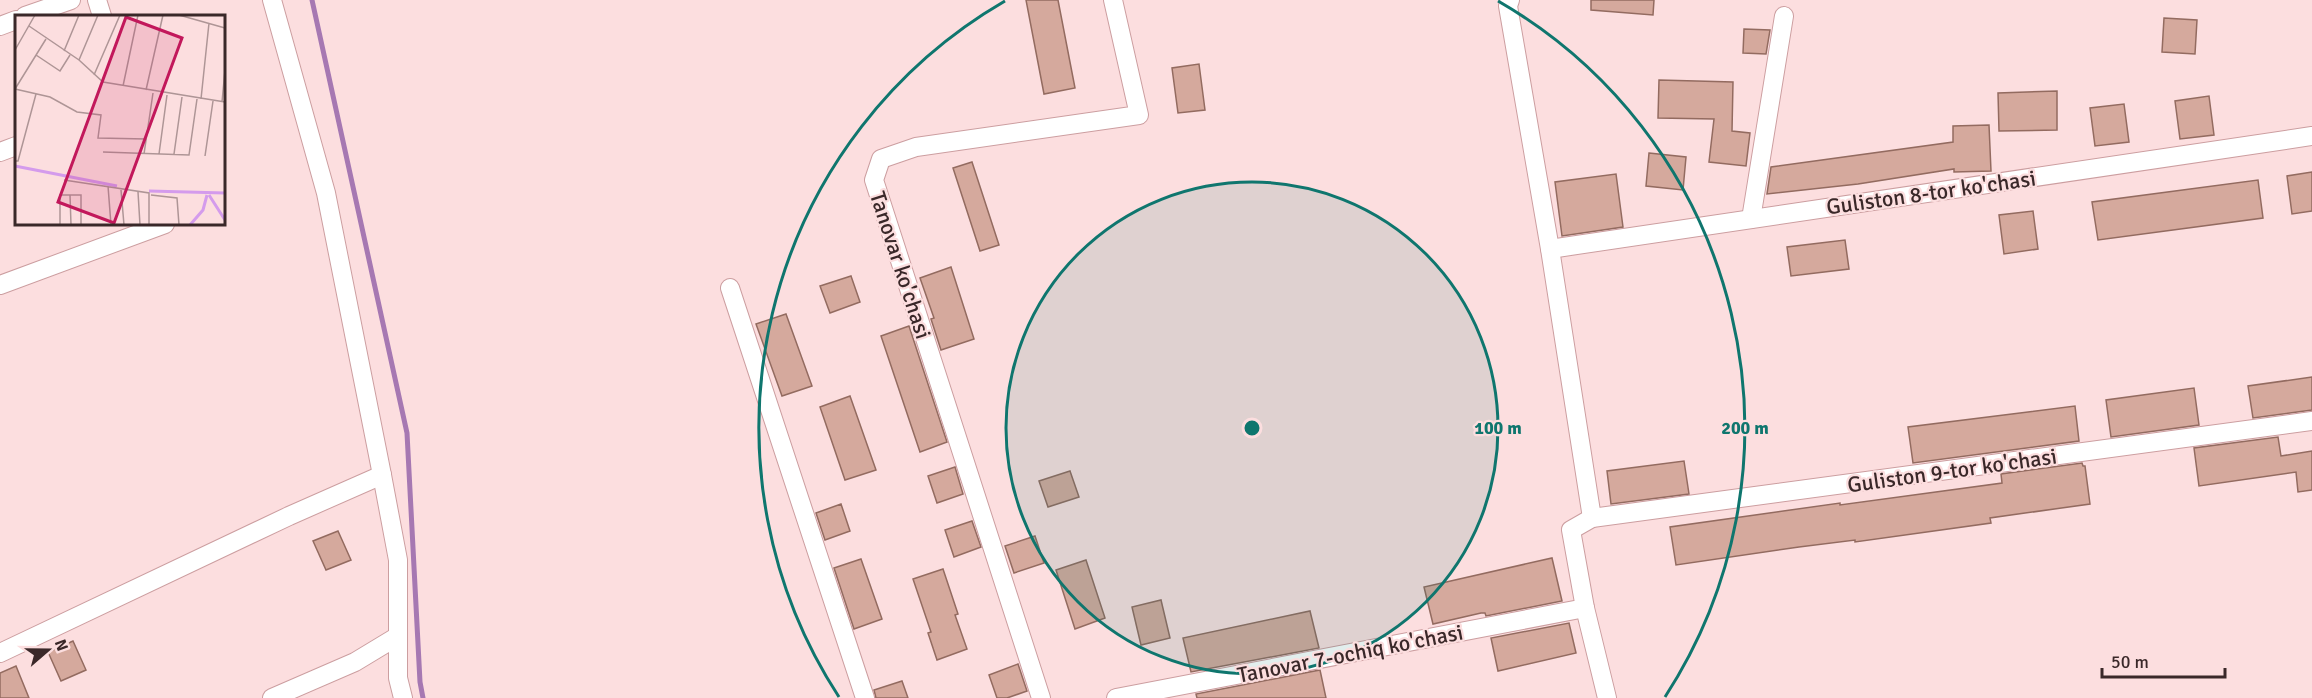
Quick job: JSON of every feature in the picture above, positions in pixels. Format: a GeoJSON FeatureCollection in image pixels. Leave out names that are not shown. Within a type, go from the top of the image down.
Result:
{"type":"FeatureCollection","features":[{"type":"Feature","properties":{"kind":"street"},"geometry":{"type":"LineString","coordinates":[[28,15],[71,0]]}},
{"type":"Feature","properties":{"kind":"street"},"geometry":{"type":"LineString","coordinates":[[97,0],[102,15]]}},
{"type":"Feature","properties":{"kind":"street"},"geometry":{"type":"LineString","coordinates":[[272,0],[326,193],[398,560],[398,678],[403,698]]}},
{"type":"Feature","properties":{"kind":"street","name":"Tanovar ko'chasi"},"geometry":{"type":"LineString","coordinates":[[1041,698],[874,180],[881,159],[916,147],[1139,115],[1113,0]]}},
{"type":"Feature","properties":{"kind":"street"},"geometry":{"type":"LineString","coordinates":[[1510,0],[1508,6],[1550,249],[1592,518],[1571,530],[1584,608],[1607,698]]}},
{"type":"Feature","properties":{"kind":"street"},"geometry":{"type":"LineString","coordinates":[[1751,219],[1784,16]]}},
{"type":"Feature","properties":{"kind":"street"},"geometry":{"type":"LineString","coordinates":[[0,26],[15,20]]}},
{"type":"Feature","properties":{"kind":"street","name":"Guliston 8-tor ko'chasi"},"geometry":{"type":"LineString","coordinates":[[1550,249],[2312,136]]}},
{"type":"Feature","properties":{"kind":"street"},"geometry":{"type":"LineString","coordinates":[[0,152],[15,146]]}},
{"type":"Feature","properties":{"kind":"street"},"geometry":{"type":"LineString","coordinates":[[0,285],[162,225]]}},
{"type":"Feature","properties":{"kind":"street"},"geometry":{"type":"LineString","coordinates":[[730,288],[865,698]]}},
{"type":"Feature","properties":{"kind":"street","name":"Guliston 9-tor ko'chasi"},"geometry":{"type":"LineString","coordinates":[[1592,518],[2312,421]]}},
{"type":"Feature","properties":{"kind":"street"},"geometry":{"type":"LineString","coordinates":[[0,653],[289,516],[382,475]]}},
{"type":"Feature","properties":{"kind":"street","name":"Tanovar 7-ochiq ko'chasi"},"geometry":{"type":"LineString","coordinates":[[1116,698],[1584,608]]}},
{"type":"Feature","properties":{"kind":"street"},"geometry":{"type":"LineString","coordinates":[[272,698],[355,662],[398,636]]}},
{"type":"Feature","properties":{"kind":"building"},"geometry":{"type":"Polygon","coordinates":[[[1026,0],[1058,0],[1075,88],[1044,94],[1026,0]]]}},
{"type":"Feature","properties":{"kind":"building"},"geometry":{"type":"Polygon","coordinates":[[[1591,0],[1654,0],[1653,15],[1591,10],[1591,0]]]}},
{"type":"Feature","properties":{"kind":"building"},"geometry":{"type":"Polygon","coordinates":[[[2164,18],[2197,20],[2195,54],[2162,52],[2164,18]]]}},
{"type":"Feature","properties":{"kind":"building"},"geometry":{"type":"Polygon","coordinates":[[[1744,29],[1770,30],[1766,54],[1743,53],[1744,29]]]}},
{"type":"Feature","properties":{"kind":"building"},"geometry":{"type":"Polygon","coordinates":[[[1199,64],[1205,110],[1178,113],[1172,68],[1199,64]]]}},
{"type":"Feature","properties":{"kind":"building"},"geometry":{"type":"Polygon","coordinates":[[[1659,80],[1733,82],[1732,131],[1750,133],[1746,166],[1709,162],[1714,119],[1658,118],[1659,80]]]}},
{"type":"Feature","properties":{"kind":"building"},"geometry":{"type":"Polygon","coordinates":[[[2057,91],[2057,130],[1999,131],[1998,93],[2057,91]]]}},
{"type":"Feature","properties":{"kind":"building"},"geometry":{"type":"Polygon","coordinates":[[[2209,96],[2214,135],[2180,139],[2175,101],[2209,96]]]}},
{"type":"Feature","properties":{"kind":"building"},"geometry":{"type":"Polygon","coordinates":[[[2124,104],[2129,142],[2095,146],[2090,108],[2124,104]]]}},
{"type":"Feature","properties":{"kind":"building"},"geometry":{"type":"Polygon","coordinates":[[[1989,125],[1991,171],[1954,172],[1954,169],[1858,184],[1767,194],[1771,167],[1953,142],[1953,126],[1989,125]]]}},
{"type":"Feature","properties":{"kind":"building"},"geometry":{"type":"Polygon","coordinates":[[[1649,153],[1686,157],[1683,190],[1646,186],[1649,153]]]}},
{"type":"Feature","properties":{"kind":"building"},"geometry":{"type":"Polygon","coordinates":[[[972,162],[999,245],[980,251],[953,168],[972,162]]]}},
{"type":"Feature","properties":{"kind":"building"},"geometry":{"type":"Polygon","coordinates":[[[2312,172],[2312,211],[2292,214],[2287,176],[2312,172]]]}},
{"type":"Feature","properties":{"kind":"building"},"geometry":{"type":"Polygon","coordinates":[[[1616,174],[1623,227],[1562,236],[1555,182],[1616,174]]]}},
{"type":"Feature","properties":{"kind":"building"},"geometry":{"type":"Polygon","coordinates":[[[2258,180],[2263,218],[2098,240],[2092,202],[2258,180]]]}},
{"type":"Feature","properties":{"kind":"building"},"geometry":{"type":"Polygon","coordinates":[[[2033,211],[2038,249],[2004,254],[1999,215],[2033,211]]]}},
{"type":"Feature","properties":{"kind":"building"},"geometry":{"type":"Polygon","coordinates":[[[1845,240],[1849,269],[1791,276],[1787,247],[1845,240]]]}},
{"type":"Feature","properties":{"kind":"building"},"geometry":{"type":"Polygon","coordinates":[[[951,267],[974,339],[941,350],[931,319],[934,318],[920,278],[951,267]]]}},
{"type":"Feature","properties":{"kind":"building"},"geometry":{"type":"Polygon","coordinates":[[[851,276],[860,302],[830,313],[820,286],[851,276]]]}},
{"type":"Feature","properties":{"kind":"building"},"geometry":{"type":"Polygon","coordinates":[[[786,314],[812,386],[782,396],[756,324],[786,314]]]}},
{"type":"Feature","properties":{"kind":"building"},"geometry":{"type":"Polygon","coordinates":[[[909,326],[947,442],[920,452],[881,336],[909,326]]]}},
{"type":"Feature","properties":{"kind":"building"},"geometry":{"type":"Polygon","coordinates":[[[2312,377],[2312,410],[2253,418],[2248,386],[2312,377]]]}},
{"type":"Feature","properties":{"kind":"building"},"geometry":{"type":"Polygon","coordinates":[[[2194,388],[2199,425],[2111,437],[2106,400],[2194,388]]]}},
{"type":"Feature","properties":{"kind":"building"},"geometry":{"type":"Polygon","coordinates":[[[850,396],[876,470],[845,480],[820,407],[850,396]]]}},
{"type":"Feature","properties":{"kind":"building"},"geometry":{"type":"Polygon","coordinates":[[[2075,406],[2079,441],[1913,463],[1908,427],[2075,406]]]}},
{"type":"Feature","properties":{"kind":"building"},"geometry":{"type":"Polygon","coordinates":[[[2278,437],[2281,456],[2312,451],[2312,490],[2298,492],[2296,472],[2199,486],[2194,448],[2278,437]]]}},
{"type":"Feature","properties":{"kind":"building"},"geometry":{"type":"Polygon","coordinates":[[[1684,461],[1689,494],[1611,504],[1607,471],[1684,461]]]}},
{"type":"Feature","properties":{"kind":"building"},"geometry":{"type":"Polygon","coordinates":[[[2082,463],[2085,466],[2090,504],[1990,518],[1991,523],[1676,565],[1670,527],[2002,483],[2001,474],[2082,463]]]}},
{"type":"Feature","properties":{"kind":"building"},"geometry":{"type":"Polygon","coordinates":[[[955,467],[963,494],[937,503],[928,476],[955,467]]]}},
{"type":"Feature","properties":{"kind":"building"},"geometry":{"type":"Polygon","coordinates":[[[1070,471],[1079,497],[1048,507],[1039,481],[1070,471]]]}},
{"type":"Feature","properties":{"kind":"building"},"geometry":{"type":"Polygon","coordinates":[[[841,504],[850,531],[825,540],[816,513],[841,504]]]}},
{"type":"Feature","properties":{"kind":"building"},"geometry":{"type":"Polygon","coordinates":[[[972,521],[981,547],[954,557],[945,530],[972,521]]]}},
{"type":"Feature","properties":{"kind":"building"},"geometry":{"type":"Polygon","coordinates":[[[338,531],[351,560],[326,570],[313,541],[338,531]]]}},
{"type":"Feature","properties":{"kind":"building"},"geometry":{"type":"Polygon","coordinates":[[[1035,536],[1044,563],[1014,573],[1005,546],[1035,536]]]}},
{"type":"Feature","properties":{"kind":"building"},"geometry":{"type":"Polygon","coordinates":[[[1552,558],[1562,601],[1486,616],[1485,613],[1481,613],[1433,624],[1424,587],[1552,558]]]}},
{"type":"Feature","properties":{"kind":"building"},"geometry":{"type":"Polygon","coordinates":[[[861,559],[882,619],[854,629],[834,568],[861,559]]]}},
{"type":"Feature","properties":{"kind":"building"},"geometry":{"type":"Polygon","coordinates":[[[1086,560],[1105,618],[1075,629],[1056,570],[1086,560]]]}},
{"type":"Feature","properties":{"kind":"building"},"geometry":{"type":"Polygon","coordinates":[[[943,569],[967,649],[937,660],[928,633],[931,632],[913,579],[943,569]]]}},
{"type":"Feature","properties":{"kind":"building"},"geometry":{"type":"Polygon","coordinates":[[[1161,600],[1170,638],[1141,645],[1132,607],[1161,600]]]}},
{"type":"Feature","properties":{"kind":"building"},"geometry":{"type":"Polygon","coordinates":[[[1310,611],[1319,648],[1191,672],[1183,638],[1310,611]]]}},
{"type":"Feature","properties":{"kind":"building"},"geometry":{"type":"Polygon","coordinates":[[[1569,623],[1576,653],[1498,671],[1491,638],[1569,623]]]}},
{"type":"Feature","properties":{"kind":"building"},"geometry":{"type":"Polygon","coordinates":[[[73,641],[86,670],[61,681],[48,652],[73,641]]]}},
{"type":"Feature","properties":{"kind":"building"},"geometry":{"type":"Polygon","coordinates":[[[1018,664],[1027,691],[1007,698],[997,698],[989,675],[1018,664]]]}},
{"type":"Feature","properties":{"kind":"building"},"geometry":{"type":"Polygon","coordinates":[[[16,666],[29,698],[0,698],[0,673],[16,666]]]}},
{"type":"Feature","properties":{"kind":"building"},"geometry":{"type":"Polygon","coordinates":[[[1320,670],[1326,698],[1197,698],[1196,694],[1320,670]]]}},
{"type":"Feature","properties":{"kind":"building"},"geometry":{"type":"Polygon","coordinates":[[[902,681],[908,698],[876,698],[874,690],[902,681]]]}},
{"type":"Feature","properties":{"kind":"waterway"},"geometry":{"type":"LineString","coordinates":[[312,0],[407,433],[420,682],[423,698]]}}]}
